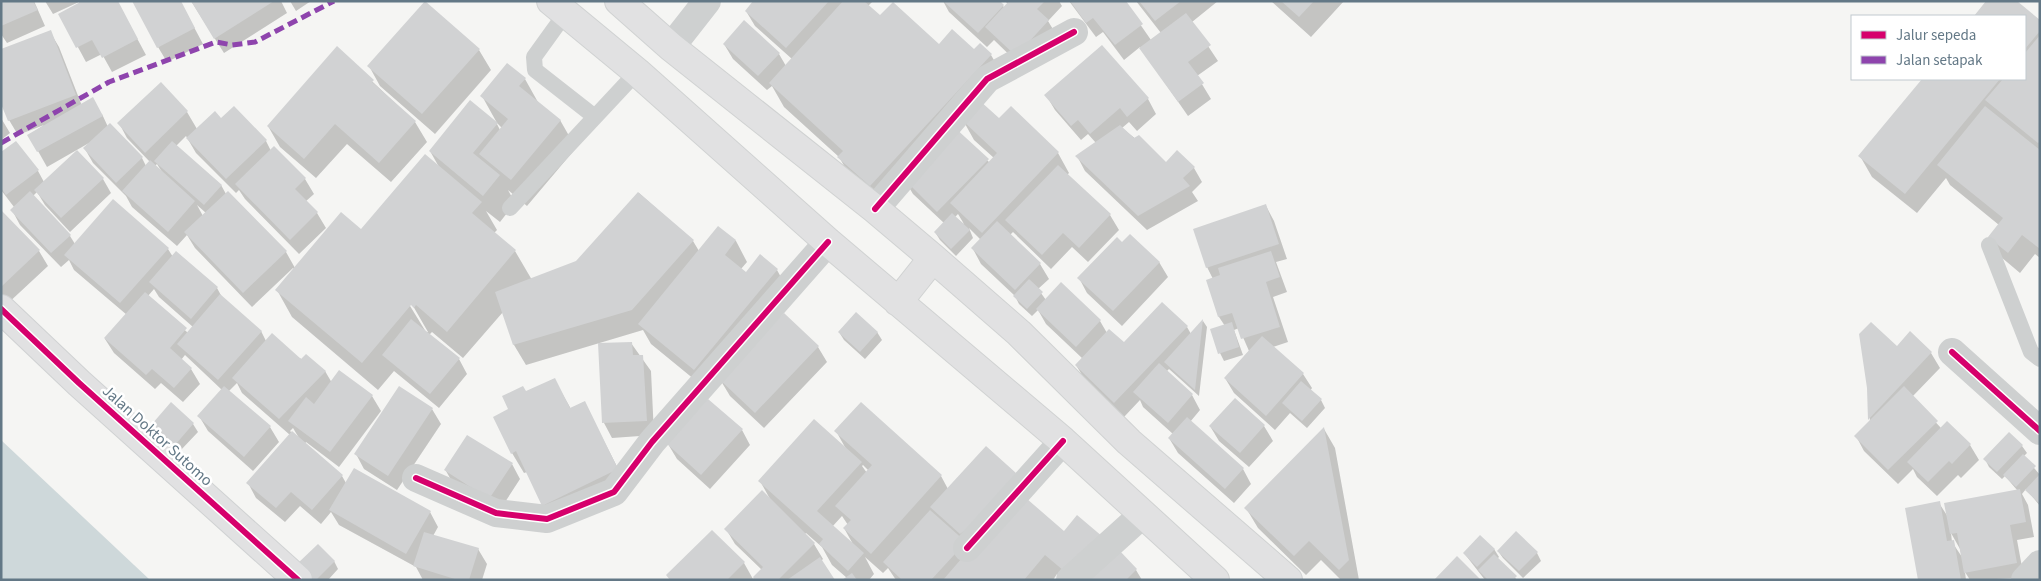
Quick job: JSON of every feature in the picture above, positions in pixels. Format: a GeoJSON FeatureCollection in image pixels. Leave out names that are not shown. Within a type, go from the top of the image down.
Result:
{"type":"FeatureCollection","features":[{"type":"Feature","properties":{"kind":"main road"},"geometry":{"type":"LineString","coordinates":[[619,1],[671,47],[876,209],[933,258],[1018,334],[1129,442],[1288,580]]}},
{"type":"Feature","properties":{"kind":"main road"},"geometry":{"type":"LineString","coordinates":[[558,8],[637,72],[828,242],[1063,441],[1215,580]]}},
{"type":"Feature","properties":{"kind":"main road"},"geometry":{"type":"LineString","coordinates":[[898,302],[933,258]]}},
{"type":"Feature","properties":{"kind":"main road","name":"Jalan Doktor Sutomo"},"geometry":{"type":"LineString","coordinates":[[1,309],[79,383],[298,580]]}},
{"type":"Feature","properties":{"kind":"street"},"geometry":{"type":"LineString","coordinates":[[671,47],[708,1]]}},
{"type":"Feature","properties":{"kind":"street"},"geometry":{"type":"LineString","coordinates":[[876,209],[987,79],[1074,32]]}},
{"type":"Feature","properties":{"kind":"street"},"geometry":{"type":"LineString","coordinates":[[416,478],[496,513],[547,519],[614,492],[652,442],[828,242]]}},
{"type":"Feature","properties":{"kind":"street"},"geometry":{"type":"LineString","coordinates":[[1952,352],[2040,431]]}},
{"type":"Feature","properties":{"kind":"street"},"geometry":{"type":"LineString","coordinates":[[967,548],[1063,441]]}},
{"type":"Feature","properties":{"kind":"street"},"geometry":{"type":"LineString","coordinates":[[1070,580],[1143,514]]}},
{"type":"Feature","properties":{"kind":"street"},"geometry":{"type":"LineString","coordinates":[[2025,580],[2040,564]]}},
{"type":"Feature","properties":{"kind":"lane"},"geometry":{"type":"LineString","coordinates":[[558,8],[534,57],[535,70],[595,117]]}},
{"type":"Feature","properties":{"kind":"lane"},"geometry":{"type":"LineString","coordinates":[[510,208],[637,72]]}},
{"type":"Feature","properties":{"kind":"lane"},"geometry":{"type":"LineString","coordinates":[[1989,246],[2031,352],[2040,360]]}},
{"type":"Feature","properties":{"kind":"shaded area"},"geometry":{"type":"Polygon","coordinates":[[[1,440],[150,580],[1,580],[1,440]]]}},
{"type":"Feature","properties":{"kind":"building"},"geometry":{"type":"Polygon","coordinates":[[[1,1],[33,1],[38,10],[1,26],[1,1]]]}},
{"type":"Feature","properties":{"kind":"building"},"geometry":{"type":"Polygon","coordinates":[[[82,1],[118,1],[138,39],[102,58],[92,40],[76,48],[58,14],[82,1]]]}},
{"type":"Feature","properties":{"kind":"building"},"geometry":{"type":"Polygon","coordinates":[[[132,1],[181,1],[195,28],[157,48],[132,1]]]}},
{"type":"Feature","properties":{"kind":"building"},"geometry":{"type":"Polygon","coordinates":[[[191,1],[274,1],[214,39],[191,1]]]}},
{"type":"Feature","properties":{"kind":"building"},"geometry":{"type":"Polygon","coordinates":[[[425,1],[480,49],[422,114],[367,66],[425,1]]]}},
{"type":"Feature","properties":{"kind":"building"},"geometry":{"type":"Polygon","coordinates":[[[753,1],[829,1],[786,48],[745,11],[753,1]]]}},
{"type":"Feature","properties":{"kind":"building"},"geometry":{"type":"Polygon","coordinates":[[[843,1],[864,1],[880,15],[893,2],[939,44],[952,29],[974,49],[980,43],[992,54],[870,186],[837,157],[843,151],[769,83],[843,1]]]}},
{"type":"Feature","properties":{"kind":"building"},"geometry":{"type":"Polygon","coordinates":[[[943,1],[1000,1],[1004,5],[978,33],[943,1]]]}},
{"type":"Feature","properties":{"kind":"building"},"geometry":{"type":"Polygon","coordinates":[[[1009,1],[1045,1],[1037,9],[1049,20],[1016,56],[985,27],[1009,1]]]}},
{"type":"Feature","properties":{"kind":"building"},"geometry":{"type":"Polygon","coordinates":[[[1070,1],[1126,1],[1143,24],[1115,45],[1093,18],[1086,23],[1070,1]]]}},
{"type":"Feature","properties":{"kind":"building"},"geometry":{"type":"Polygon","coordinates":[[[1139,1],[1181,1],[1155,21],[1139,1]]]}},
{"type":"Feature","properties":{"kind":"building"},"geometry":{"type":"Polygon","coordinates":[[[1281,1],[1314,1],[1299,17],[1281,1]]]}},
{"type":"Feature","properties":{"kind":"building"},"geometry":{"type":"Polygon","coordinates":[[[1986,1],[2017,1],[2040,20],[2040,31],[2026,48],[2026,15],[1975,15],[1986,1]]]}},
{"type":"Feature","properties":{"kind":"building"},"geometry":{"type":"Polygon","coordinates":[[[1186,13],[1211,45],[1188,62],[1204,83],[1178,102],[1139,48],[1186,13]]]}},
{"type":"Feature","properties":{"kind":"building"},"geometry":{"type":"Polygon","coordinates":[[[744,20],[780,53],[758,76],[723,44],[744,20]]]}},
{"type":"Feature","properties":{"kind":"building"},"geometry":{"type":"Polygon","coordinates":[[[51,30],[76,95],[8,121],[1,104],[1,49],[51,30]]]}},
{"type":"Feature","properties":{"kind":"building"},"geometry":{"type":"Polygon","coordinates":[[[2040,35],[2040,141],[2038,143],[1985,100],[2002,80],[2026,80],[2026,52],[2040,35]]]}},
{"type":"Feature","properties":{"kind":"building"},"geometry":{"type":"Polygon","coordinates":[[[1102,45],[1149,98],[1127,117],[1120,108],[1090,134],[1078,120],[1071,126],[1044,95],[1102,45]]]}},
{"type":"Feature","properties":{"kind":"building"},"geometry":{"type":"Polygon","coordinates":[[[337,46],[374,80],[372,82],[416,121],[379,163],[335,124],[304,159],[267,126],[337,46]]]}},
{"type":"Feature","properties":{"kind":"building"},"geometry":{"type":"Polygon","coordinates":[[[507,63],[526,78],[519,86],[561,120],[511,180],[479,154],[508,119],[480,96],[507,63]]]}},
{"type":"Feature","properties":{"kind":"building"},"geometry":{"type":"Polygon","coordinates":[[[1921,80],[1999,80],[1905,194],[1858,156],[1921,80]]]}},
{"type":"Feature","properties":{"kind":"building"},"geometry":{"type":"Polygon","coordinates":[[[161,82],[188,111],[145,153],[117,123],[161,82]]]}},
{"type":"Feature","properties":{"kind":"building"},"geometry":{"type":"Polygon","coordinates":[[[93,97],[103,116],[37,152],[27,135],[93,97]]]}},
{"type":"Feature","properties":{"kind":"building"},"geometry":{"type":"Polygon","coordinates":[[[470,100],[498,123],[473,153],[500,175],[483,196],[429,151],[470,100]]]}},
{"type":"Feature","properties":{"kind":"building"},"geometry":{"type":"Polygon","coordinates":[[[979,100],[999,118],[1011,106],[1059,152],[982,233],[950,203],[997,153],[961,119],[979,100]]]}},
{"type":"Feature","properties":{"kind":"building"},"geometry":{"type":"Polygon","coordinates":[[[234,106],[267,140],[226,179],[186,138],[215,111],[221,118],[234,106]]]}},
{"type":"Feature","properties":{"kind":"building"},"geometry":{"type":"Polygon","coordinates":[[[1985,106],[2040,150],[2040,249],[2022,235],[2008,253],[1988,237],[2003,218],[1937,165],[1985,106]]]}},
{"type":"Feature","properties":{"kind":"building"},"geometry":{"type":"Polygon","coordinates":[[[110,123],[143,157],[116,183],[83,148],[110,123]]]}},
{"type":"Feature","properties":{"kind":"building"},"geometry":{"type":"Polygon","coordinates":[[[1120,125],[1134,138],[1139,135],[1166,162],[1177,150],[1195,167],[1183,178],[1190,186],[1138,216],[1075,156],[1120,125]]]}},
{"type":"Feature","properties":{"kind":"building"},"geometry":{"type":"Polygon","coordinates":[[[953,126],[989,159],[937,212],[903,178],[953,126]]]}},
{"type":"Feature","properties":{"kind":"building"},"geometry":{"type":"Polygon","coordinates":[[[16,141],[39,170],[6,195],[1,188],[1,152],[16,141]]]}},
{"type":"Feature","properties":{"kind":"building"},"geometry":{"type":"Polygon","coordinates":[[[172,141],[222,185],[204,205],[154,161],[172,141]]]}},
{"type":"Feature","properties":{"kind":"building"},"geometry":{"type":"Polygon","coordinates":[[[274,146],[306,178],[295,189],[318,212],[290,240],[235,184],[274,146]]]}},
{"type":"Feature","properties":{"kind":"building"},"geometry":{"type":"Polygon","coordinates":[[[77,150],[104,178],[61,218],[34,190],[77,150]]]}},
{"type":"Feature","properties":{"kind":"building"},"geometry":{"type":"Polygon","coordinates":[[[425,154],[482,202],[472,213],[516,250],[447,332],[416,305],[414,308],[411,305],[362,363],[275,290],[341,212],[361,229],[425,154]]]}},
{"type":"Feature","properties":{"kind":"building"},"geometry":{"type":"Polygon","coordinates":[[[150,160],[195,201],[168,232],[122,191],[150,160]]]}},
{"type":"Feature","properties":{"kind":"building"},"geometry":{"type":"Polygon","coordinates":[[[1058,165],[1111,214],[1079,248],[1063,233],[1042,255],[1005,220],[1058,165]]]}},
{"type":"Feature","properties":{"kind":"building"},"geometry":{"type":"Polygon","coordinates":[[[30,191],[71,235],[51,253],[10,210],[30,191]]]}},
{"type":"Feature","properties":{"kind":"building"},"geometry":{"type":"Polygon","coordinates":[[[228,191],[287,251],[243,293],[184,232],[228,191]]]}},
{"type":"Feature","properties":{"kind":"building"},"geometry":{"type":"Polygon","coordinates":[[[638,192],[694,240],[632,310],[513,345],[495,292],[576,261],[638,192]]]}},
{"type":"Feature","properties":{"kind":"building"},"geometry":{"type":"Polygon","coordinates":[[[113,199],[169,248],[120,303],[64,255],[113,199]]]}},
{"type":"Feature","properties":{"kind":"building"},"geometry":{"type":"Polygon","coordinates":[[[1266,204],[1279,244],[1206,268],[1193,229],[1266,204]]]}},
{"type":"Feature","properties":{"kind":"building"},"geometry":{"type":"Polygon","coordinates":[[[1,210],[40,250],[1,287],[1,210]]]}},
{"type":"Feature","properties":{"kind":"building"},"geometry":{"type":"Polygon","coordinates":[[[952,213],[970,230],[951,249],[934,232],[952,213]]]}},
{"type":"Feature","properties":{"kind":"building"},"geometry":{"type":"Polygon","coordinates":[[[997,221],[1041,263],[1015,290],[971,248],[997,221]]]}},
{"type":"Feature","properties":{"kind":"building"},"geometry":{"type":"Polygon","coordinates":[[[718,226],[736,240],[725,255],[746,272],[760,254],[778,269],[694,370],[638,324],[718,226]]]}},
{"type":"Feature","properties":{"kind":"building"},"geometry":{"type":"Polygon","coordinates":[[[1130,234],[1160,262],[1113,311],[1077,278],[1117,237],[1122,242],[1130,234]]]}},
{"type":"Feature","properties":{"kind":"building"},"geometry":{"type":"Polygon","coordinates":[[[176,251],[218,287],[191,319],[149,282],[176,251]]]}},
{"type":"Feature","properties":{"kind":"building"},"geometry":{"type":"Polygon","coordinates":[[[1271,251],[1280,277],[1266,282],[1280,327],[1241,339],[1232,313],[1218,317],[1206,280],[1220,275],[1218,268],[1271,251]]]}},
{"type":"Feature","properties":{"kind":"building"},"geometry":{"type":"Polygon","coordinates":[[[1029,279],[1043,292],[1027,309],[1013,296],[1029,279]]]}},
{"type":"Feature","properties":{"kind":"building"},"geometry":{"type":"Polygon","coordinates":[[[1061,282],[1101,320],[1076,347],[1036,309],[1061,282]]]}},
{"type":"Feature","properties":{"kind":"building"},"geometry":{"type":"Polygon","coordinates":[[[145,292],[187,328],[170,348],[192,368],[174,388],[152,369],[146,375],[104,338],[145,292]]]}},
{"type":"Feature","properties":{"kind":"building"},"geometry":{"type":"Polygon","coordinates":[[[220,294],[262,331],[218,380],[177,344],[220,294]]]}},
{"type":"Feature","properties":{"kind":"building"},"geometry":{"type":"Polygon","coordinates":[[[1162,302],[1188,326],[1114,403],[1075,365],[1109,329],[1124,342],[1162,302]]]}},
{"type":"Feature","properties":{"kind":"building"},"geometry":{"type":"Polygon","coordinates":[[[856,312],[878,332],[860,352],[838,332],[856,312]]]}},
{"type":"Feature","properties":{"kind":"building"},"geometry":{"type":"Polygon","coordinates":[[[784,313],[819,346],[755,413],[720,380],[784,313]]]}},
{"type":"Feature","properties":{"kind":"building"},"geometry":{"type":"Polygon","coordinates":[[[411,319],[460,358],[430,394],[382,355],[411,319]]]}},
{"type":"Feature","properties":{"kind":"building"},"geometry":{"type":"Polygon","coordinates":[[[1203,319],[1195,390],[1164,362],[1203,319]]]}},
{"type":"Feature","properties":{"kind":"building"},"geometry":{"type":"Polygon","coordinates":[[[1232,322],[1239,347],[1218,354],[1210,329],[1232,322]]]}},
{"type":"Feature","properties":{"kind":"building"},"geometry":{"type":"Polygon","coordinates":[[[1871,322],[1897,346],[1910,331],[1932,352],[1868,420],[1867,388],[1859,334],[1871,322]]]}},
{"type":"Feature","properties":{"kind":"building"},"geometry":{"type":"Polygon","coordinates":[[[272,333],[301,359],[306,354],[326,371],[279,419],[232,378],[272,333]]]}},
{"type":"Feature","properties":{"kind":"building"},"geometry":{"type":"Polygon","coordinates":[[[1262,336],[1304,373],[1266,416],[1224,378],[1262,336]]]}},
{"type":"Feature","properties":{"kind":"building"},"geometry":{"type":"Polygon","coordinates":[[[632,342],[633,355],[643,355],[647,421],[602,423],[598,343],[632,342]]]}},
{"type":"Feature","properties":{"kind":"building"},"geometry":{"type":"Polygon","coordinates":[[[1159,363],[1193,394],[1168,423],[1133,392],[1159,363]]]}},
{"type":"Feature","properties":{"kind":"building"},"geometry":{"type":"Polygon","coordinates":[[[339,370],[373,395],[330,452],[288,421],[306,397],[314,404],[339,370]]]}},
{"type":"Feature","properties":{"kind":"building"},"geometry":{"type":"Polygon","coordinates":[[[555,378],[570,408],[585,401],[618,469],[542,506],[516,451],[511,454],[493,417],[508,409],[502,396],[523,386],[526,391],[555,378]]]}},
{"type":"Feature","properties":{"kind":"building"},"geometry":{"type":"Polygon","coordinates":[[[1301,381],[1322,399],[1302,421],[1282,403],[1301,381]]]}},
{"type":"Feature","properties":{"kind":"building"},"geometry":{"type":"Polygon","coordinates":[[[224,386],[271,426],[244,457],[197,416],[224,386]]]}},
{"type":"Feature","properties":{"kind":"building"},"geometry":{"type":"Polygon","coordinates":[[[399,386],[433,408],[388,476],[354,454],[399,386]]]}},
{"type":"Feature","properties":{"kind":"building"},"geometry":{"type":"Polygon","coordinates":[[[1904,386],[1938,421],[1888,470],[1854,436],[1904,386]]]}},
{"type":"Feature","properties":{"kind":"building"},"geometry":{"type":"Polygon","coordinates":[[[1235,398],[1265,425],[1240,453],[1209,426],[1235,398]]]}},
{"type":"Feature","properties":{"kind":"building"},"geometry":{"type":"Polygon","coordinates":[[[708,399],[743,429],[701,475],[667,444],[708,399]]]}},
{"type":"Feature","properties":{"kind":"building"},"geometry":{"type":"Polygon","coordinates":[[[171,402],[194,423],[175,445],[152,424],[171,402]]]}},
{"type":"Feature","properties":{"kind":"building"},"geometry":{"type":"Polygon","coordinates":[[[861,402],[942,475],[871,554],[843,528],[851,520],[835,506],[872,465],[834,431],[861,402]]]}},
{"type":"Feature","properties":{"kind":"building"},"geometry":{"type":"Polygon","coordinates":[[[1187,417],[1244,468],[1225,489],[1168,438],[1187,417]]]}},
{"type":"Feature","properties":{"kind":"building"},"geometry":{"type":"Polygon","coordinates":[[[814,419],[862,462],[817,511],[864,553],[848,571],[819,544],[823,539],[758,481],[814,419]]]}},
{"type":"Feature","properties":{"kind":"building"},"geometry":{"type":"Polygon","coordinates":[[[1947,421],[1971,444],[1952,464],[1949,461],[1928,482],[1907,462],[1947,421]]]}},
{"type":"Feature","properties":{"kind":"building"},"geometry":{"type":"Polygon","coordinates":[[[1324,427],[1349,560],[1339,570],[1309,541],[1294,556],[1244,508],[1324,427]]]}},
{"type":"Feature","properties":{"kind":"building"},"geometry":{"type":"Polygon","coordinates":[[[292,431],[343,475],[312,510],[291,492],[276,508],[246,483],[292,431]]]}},
{"type":"Feature","properties":{"kind":"building"},"geometry":{"type":"Polygon","coordinates":[[[2009,432],[2023,445],[1997,472],[1983,459],[2009,432]]]}},
{"type":"Feature","properties":{"kind":"building"},"geometry":{"type":"Polygon","coordinates":[[[467,435],[513,463],[489,499],[444,470],[467,435]]]}},
{"type":"Feature","properties":{"kind":"building"},"geometry":{"type":"Polygon","coordinates":[[[986,446],[1016,473],[970,536],[964,531],[960,534],[930,507],[986,446]]]}},
{"type":"Feature","properties":{"kind":"building"},"geometry":{"type":"Polygon","coordinates":[[[2023,454],[2036,466],[2016,487],[2003,475],[2023,454]]]}},
{"type":"Feature","properties":{"kind":"building"},"geometry":{"type":"Polygon","coordinates":[[[354,468],[431,511],[406,554],[329,510],[354,468]]]}},
{"type":"Feature","properties":{"kind":"building"},"geometry":{"type":"Polygon","coordinates":[[[2040,474],[2040,504],[2025,490],[2040,474]]]}},
{"type":"Feature","properties":{"kind":"building"},"geometry":{"type":"Polygon","coordinates":[[[2020,489],[2026,522],[2010,525],[2017,563],[1964,573],[1957,533],[1950,534],[1944,503],[2020,489]]]}},
{"type":"Feature","properties":{"kind":"building"},"geometry":{"type":"Polygon","coordinates":[[[762,490],[815,543],[778,580],[755,580],[753,577],[763,567],[724,529],[762,490]]]}},
{"type":"Feature","properties":{"kind":"building"},"geometry":{"type":"Polygon","coordinates":[[[1019,492],[1064,531],[1077,515],[1103,537],[1070,576],[1045,555],[1024,580],[943,580],[1019,492]]]}},
{"type":"Feature","properties":{"kind":"building"},"geometry":{"type":"Polygon","coordinates":[[[1940,501],[1947,541],[1954,540],[1961,580],[1918,580],[1905,508],[1940,501]]]}},
{"type":"Feature","properties":{"kind":"building"},"geometry":{"type":"Polygon","coordinates":[[[930,510],[966,542],[931,580],[902,580],[883,562],[930,510]]]}},
{"type":"Feature","properties":{"kind":"building"},"geometry":{"type":"Polygon","coordinates":[[[712,530],[745,562],[727,580],[670,580],[666,575],[712,530]]]}},
{"type":"Feature","properties":{"kind":"building"},"geometry":{"type":"Polygon","coordinates":[[[1516,531],[1538,552],[1519,571],[1497,551],[1516,531]]]}},
{"type":"Feature","properties":{"kind":"building"},"geometry":{"type":"Polygon","coordinates":[[[424,532],[479,548],[469,580],[458,580],[413,566],[424,532]]]}},
{"type":"Feature","properties":{"kind":"building"},"geometry":{"type":"Polygon","coordinates":[[[1480,535],[1495,549],[1477,567],[1463,553],[1480,535]]]}},
{"type":"Feature","properties":{"kind":"building"},"geometry":{"type":"Polygon","coordinates":[[[318,544],[335,561],[316,580],[313,580],[297,564],[318,544]]]}},
{"type":"Feature","properties":{"kind":"building"},"geometry":{"type":"Polygon","coordinates":[[[1119,550],[1137,569],[1126,580],[1087,580],[1119,550]]]}},
{"type":"Feature","properties":{"kind":"building"},"geometry":{"type":"Polygon","coordinates":[[[1494,554],[1517,576],[1513,580],[1488,580],[1478,570],[1494,554]]]}},
{"type":"Feature","properties":{"kind":"building"},"geometry":{"type":"Polygon","coordinates":[[[1457,556],[1481,580],[1434,580],[1457,556]]]}},
{"type":"Feature","properties":{"kind":"building"},"geometry":{"type":"Polygon","coordinates":[[[820,557],[835,580],[787,580],[820,557]]]}},
{"type":"Feature","properties":{"kind":"building"},"geometry":{"type":"Polygon","coordinates":[[[852,573],[857,580],[842,580],[852,573]]]}},
{"type":"Feature","properties":{"kind":"marked path"},"geometry":{"type":"LineString","coordinates":[[1,143],[109,82],[216,42],[232,45],[255,42],[334,1]]}},
{"type":"Feature","properties":{"kind":"cycle path"},"geometry":{"type":"LineString","coordinates":[[875,209],[987,79],[1074,32]]}},
{"type":"Feature","properties":{"kind":"cycle path"},"geometry":{"type":"LineString","coordinates":[[416,478],[496,513],[547,519],[614,492],[652,442],[828,242]]}},
{"type":"Feature","properties":{"kind":"cycle path"},"geometry":{"type":"LineString","coordinates":[[1,309],[79,383],[298,580]]}},
{"type":"Feature","properties":{"kind":"cycle path"},"geometry":{"type":"LineString","coordinates":[[1952,352],[2040,431]]}},
{"type":"Feature","properties":{"kind":"cycle path"},"geometry":{"type":"LineString","coordinates":[[967,548],[1063,441]]}}]}
